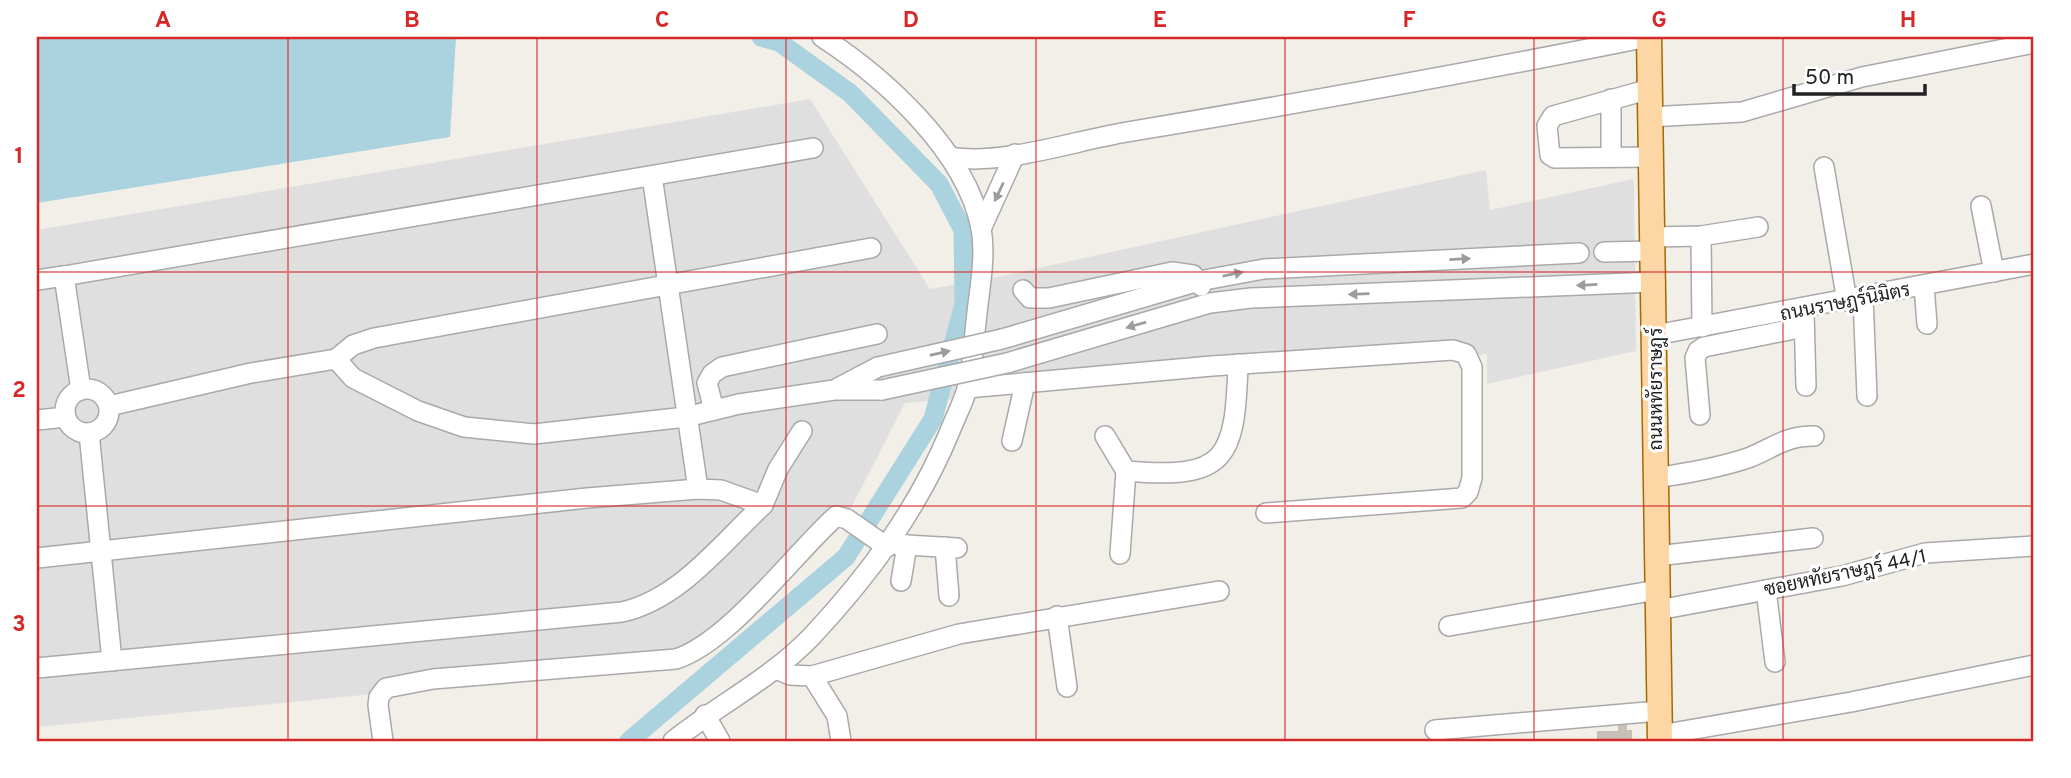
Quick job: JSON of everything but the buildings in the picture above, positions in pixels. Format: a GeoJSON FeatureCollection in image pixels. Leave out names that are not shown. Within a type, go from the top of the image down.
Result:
{"type":"FeatureCollection","features":[{"type":"Feature","properties":{"kind":"main road","name":"ถนนหทัยราษฎร์"},"geometry":{"type":"LineString","coordinates":[[1648,37],[1655,282],[1660,729]]}},
{"type":"Feature","properties":{"kind":"street"},"geometry":{"type":"LineString","coordinates":[[673,741],[705,715],[776,669],[811,637],[895,546],[940,455],[967,388],[981,282],[981,229],[971,198],[950,157],[900,100],[822,37]]}},
{"type":"Feature","properties":{"kind":"street"},"geometry":{"type":"LineString","coordinates":[[950,157],[987,160],[1076,141],[1412,84],[1648,37]]}},
{"type":"Feature","properties":{"kind":"street"},"geometry":{"type":"LineString","coordinates":[[1649,117],[1742,112],[1862,77],[2034,43]]}},
{"type":"Feature","properties":{"kind":"street"},"geometry":{"type":"LineString","coordinates":[[1650,89],[1553,116],[1547,126],[1550,155],[1555,158],[1650,156]]}},
{"type":"Feature","properties":{"kind":"street"},"geometry":{"type":"LineString","coordinates":[[1611,99],[1611,156]]}},
{"type":"Feature","properties":{"kind":"street"},"geometry":{"type":"LineString","coordinates":[[37,280],[813,148]]}},
{"type":"Feature","properties":{"kind":"street"},"geometry":{"type":"LineString","coordinates":[[981,229],[1015,155]]}},
{"type":"Feature","properties":{"kind":"street"},"geometry":{"type":"LineString","coordinates":[[1824,167],[1855,299],[1867,396]]}},
{"type":"Feature","properties":{"kind":"street"},"geometry":{"type":"LineString","coordinates":[[652,176],[698,489]]}},
{"type":"Feature","properties":{"kind":"street"},"geometry":{"type":"LineString","coordinates":[[1981,206],[1994,272]]}},
{"type":"Feature","properties":{"kind":"street"},"geometry":{"type":"LineString","coordinates":[[1604,252],[1758,228]]}},
{"type":"Feature","properties":{"kind":"street"},"geometry":{"type":"LineString","coordinates":[[1701,236],[1702,327]]}},
{"type":"Feature","properties":{"kind":"street"},"geometry":{"type":"LineString","coordinates":[[109,406],[251,373],[337,359],[353,345],[373,338],[870,248]]}},
{"type":"Feature","properties":{"kind":"street"},"geometry":{"type":"LineString","coordinates":[[834,390],[878,367],[1002,339],[1199,281],[1264,269],[1579,253]]}},
{"type":"Feature","properties":{"kind":"street"},"geometry":{"type":"LineString","coordinates":[[1555,255],[1558,286]]}},
{"type":"Feature","properties":{"kind":"street","name":"ถนนราษฎร์นิมิตร"},"geometry":{"type":"LineString","coordinates":[[1655,335],[1702,327],[1804,318],[1855,299],[2034,264]]}},
{"type":"Feature","properties":{"kind":"street"},"geometry":{"type":"LineString","coordinates":[[1023,290],[1030,298],[1049,298],[1172,272],[1185,272],[1199,281],[1210,303]]}},
{"type":"Feature","properties":{"kind":"street"},"geometry":{"type":"LineString","coordinates":[[64,276],[81,390]]}},
{"type":"Feature","properties":{"kind":"street"},"geometry":{"type":"LineString","coordinates":[[337,359],[353,378],[418,411],[464,427],[534,433],[686,418],[834,390],[882,390],[1007,363],[1210,303],[1251,298],[1655,282]]}},
{"type":"Feature","properties":{"kind":"street"},"geometry":{"type":"LineString","coordinates":[[1924,286],[1927,324]]}},
{"type":"Feature","properties":{"kind":"street"},"geometry":{"type":"LineString","coordinates":[[1700,415],[1695,358],[1698,351],[1704,346],[1804,318],[1806,386]]}},
{"type":"Feature","properties":{"kind":"street"},"geometry":{"type":"LineString","coordinates":[[714,411],[707,383],[712,374],[722,367],[877,334]]}},
{"type":"Feature","properties":{"kind":"street"},"geometry":{"type":"LineString","coordinates":[[967,388],[1238,364],[1453,350],[1466,354],[1472,367],[1472,478],[1468,492],[1462,498],[1266,513]]}},
{"type":"Feature","properties":{"kind":"street"},"geometry":{"type":"LineString","coordinates":[[1126,471],[1169,475],[1198,470],[1218,460],[1228,448],[1233,432],[1238,364]]}},
{"type":"Feature","properties":{"kind":"street"},"geometry":{"type":"LineString","coordinates":[[1012,441],[1025,383]]}},
{"type":"Feature","properties":{"kind":"street"},"geometry":{"type":"LineString","coordinates":[[81,390],[100,393],[109,406],[103,427],[89,433],[74,429],[66,417],[67,402],[81,390]]}},
{"type":"Feature","properties":{"kind":"street"},"geometry":{"type":"LineString","coordinates":[[37,420],[66,417]]}},
{"type":"Feature","properties":{"kind":"street"},"geometry":{"type":"LineString","coordinates":[[37,668],[609,613],[646,607],[668,593],[763,505],[778,468],[802,431]]}},
{"type":"Feature","properties":{"kind":"street"},"geometry":{"type":"LineString","coordinates":[[89,433],[112,661]]}},
{"type":"Feature","properties":{"kind":"street"},"geometry":{"type":"LineString","coordinates":[[1105,436],[1126,471],[1120,554]]}},
{"type":"Feature","properties":{"kind":"street"},"geometry":{"type":"LineString","coordinates":[[1656,478],[1718,467],[1770,449],[1781,440],[1814,436]]}},
{"type":"Feature","properties":{"kind":"street"},"geometry":{"type":"LineString","coordinates":[[37,558],[587,498],[698,489],[720,491],[763,505]]}},
{"type":"Feature","properties":{"kind":"street"},"geometry":{"type":"LineString","coordinates":[[383,741],[378,705],[379,697],[386,688],[433,679],[684,657],[723,629],[836,516],[847,519],[895,546],[951,547],[949,596]]}},
{"type":"Feature","properties":{"kind":"street"},"geometry":{"type":"LineString","coordinates":[[1657,556],[1813,538]]}},
{"type":"Feature","properties":{"kind":"street"},"geometry":{"type":"LineString","coordinates":[[895,546],[901,581]]}},
{"type":"Feature","properties":{"kind":"street","name":"ซอยหทัยราษฎร์ 44/1"},"geometry":{"type":"LineString","coordinates":[[1449,626],[1657,600],[1766,590],[1842,576],[1925,553],[2034,546]]}},
{"type":"Feature","properties":{"kind":"street"},"geometry":{"type":"LineString","coordinates":[[1766,590],[1775,662]]}},
{"type":"Feature","properties":{"kind":"street"},"geometry":{"type":"LineString","coordinates":[[776,669],[790,675],[812,676],[959,634],[1219,591]]}},
{"type":"Feature","properties":{"kind":"street"},"geometry":{"type":"LineString","coordinates":[[1057,616],[1067,687]]}},
{"type":"Feature","properties":{"kind":"street"},"geometry":{"type":"LineString","coordinates":[[1435,730],[1660,729],[1851,702],[2034,665]]}},
{"type":"Feature","properties":{"kind":"street"},"geometry":{"type":"LineString","coordinates":[[812,676],[837,716],[841,741]]}},
{"type":"Feature","properties":{"kind":"street"},"geometry":{"type":"LineString","coordinates":[[705,715],[720,741]]}},
{"type":"Feature","properties":{"kind":"shaded area"},"geometry":{"type":"Polygon","coordinates":[[[810,99],[930,289],[1002,276],[1486,170],[1490,210],[1634,179],[1636,351],[1487,384],[1487,354],[905,403],[851,508],[698,662],[37,727],[37,230],[810,99]]]}},
{"type":"Feature","properties":{"kind":"water"},"geometry":{"type":"Polygon","coordinates":[[[37,37],[456,37],[450,137],[37,203],[37,37]]]}},
{"type":"Feature","properties":{"kind":"waterway"},"geometry":{"type":"LineString","coordinates":[[629,741],[846,557],[933,419],[964,304],[963,230],[939,184],[850,93],[779,42],[761,37]]}}]}
